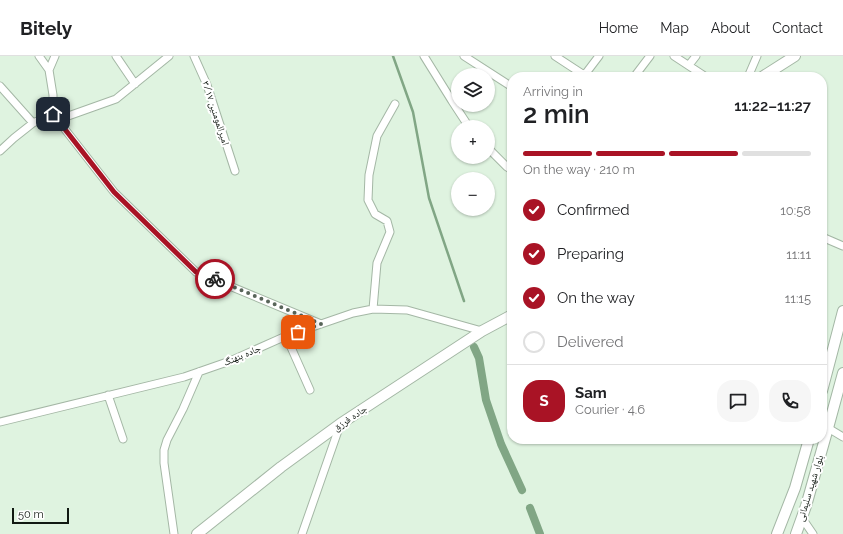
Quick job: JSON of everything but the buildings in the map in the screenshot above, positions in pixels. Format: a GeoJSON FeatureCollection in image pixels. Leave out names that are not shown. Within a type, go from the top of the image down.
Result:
{"type":"FeatureCollection","features":[{"type":"Feature","properties":{"kind":"street"},"geometry":{"type":"LineString","coordinates":[[39,56],[49,70],[55,117],[114,192],[196,272],[321,324]]}},
{"type":"Feature","properties":{"kind":"street"},"geometry":{"type":"LineString","coordinates":[[49,70],[55,56]]}},
{"type":"Feature","properties":{"kind":"street"},"geometry":{"type":"LineString","coordinates":[[116,56],[135,84]]}},
{"type":"Feature","properties":{"kind":"street"},"geometry":{"type":"LineString","coordinates":[[0,151],[33,123],[116,99],[169,56]]}},
{"type":"Feature","properties":{"kind":"street","name":"امیرالمومنین ۳/۱۷"},"geometry":{"type":"LineString","coordinates":[[194,56],[207,85],[235,171]]}},
{"type":"Feature","properties":{"kind":"street"},"geometry":{"type":"LineString","coordinates":[[424,56],[464,120]]}},
{"type":"Feature","properties":{"kind":"street"},"geometry":{"type":"LineString","coordinates":[[464,56],[507,84]]}},
{"type":"Feature","properties":{"kind":"street"},"geometry":{"type":"LineString","coordinates":[[555,56],[578,72]]}},
{"type":"Feature","properties":{"kind":"street"},"geometry":{"type":"LineString","coordinates":[[587,72],[599,56]]}},
{"type":"Feature","properties":{"kind":"street"},"geometry":{"type":"LineString","coordinates":[[638,72],[650,56]]}},
{"type":"Feature","properties":{"kind":"street"},"geometry":{"type":"LineString","coordinates":[[674,56],[698,72]]}},
{"type":"Feature","properties":{"kind":"street"},"geometry":{"type":"LineString","coordinates":[[688,65],[696,56]]}},
{"type":"Feature","properties":{"kind":"street"},"geometry":{"type":"LineString","coordinates":[[750,72],[757,56]]}},
{"type":"Feature","properties":{"kind":"street"},"geometry":{"type":"LineString","coordinates":[[770,72],[795,56]]}},
{"type":"Feature","properties":{"kind":"street"},"geometry":{"type":"LineString","coordinates":[[0,86],[33,123]]}},
{"type":"Feature","properties":{"kind":"street"},"geometry":{"type":"LineString","coordinates":[[373,309],[377,263],[390,232],[386,221],[375,214],[368,200],[369,175],[377,136],[395,104]]}},
{"type":"Feature","properties":{"kind":"street"},"geometry":{"type":"LineString","coordinates":[[495,155],[507,167]]}},
{"type":"Feature","properties":{"kind":"street"},"geometry":{"type":"LineString","coordinates":[[827,239],[843,246]]}},
{"type":"Feature","properties":{"kind":"street","name":"جاده بنهنگ"},"geometry":{"type":"LineString","coordinates":[[0,422],[169,381],[199,372],[230,361],[286,336],[353,313],[373,309],[407,310],[482,331]]}},
{"type":"Feature","properties":{"kind":"street"},"geometry":{"type":"LineString","coordinates":[[827,372],[842,315]]}},
{"type":"Feature","properties":{"kind":"street","name":"جاده فرزق"},"geometry":{"type":"LineString","coordinates":[[197,534],[281,467],[340,424],[482,331],[507,318]]}},
{"type":"Feature","properties":{"kind":"street"},"geometry":{"type":"LineString","coordinates":[[286,336],[310,390]]}},
{"type":"Feature","properties":{"kind":"street"},"geometry":{"type":"LineString","coordinates":[[174,534],[164,463],[164,450],[167,440],[184,409],[199,372]]}},
{"type":"Feature","properties":{"kind":"street","name":"بلوار شهید سلیمانی"},"geometry":{"type":"LineString","coordinates":[[827,431],[843,373]]}},
{"type":"Feature","properties":{"kind":"street"},"geometry":{"type":"LineString","coordinates":[[108,395],[123,439]]}},
{"type":"Feature","properties":{"kind":"street"},"geometry":{"type":"LineString","coordinates":[[302,534],[340,424]]}},
{"type":"Feature","properties":{"kind":"street"},"geometry":{"type":"LineString","coordinates":[[828,428],[843,437]]}},
{"type":"Feature","properties":{"kind":"street","name":"بلوار شهید سلیمانی"},"geometry":{"type":"LineString","coordinates":[[777,534],[795,488],[808,444]]}},
{"type":"Feature","properties":{"kind":"street","name":"بلوار شهید سلیمانی"},"geometry":{"type":"LineString","coordinates":[[796,534],[823,444]]}},
{"type":"Feature","properties":{"kind":"street"},"geometry":{"type":"LineString","coordinates":[[802,518],[813,534]]}},
{"type":"Feature","properties":{"kind":"waterway"},"geometry":{"type":"LineString","coordinates":[[393,56],[413,112],[429,198],[464,301]]}},
{"type":"Feature","properties":{"kind":"waterway"},"geometry":{"type":"LineString","coordinates":[[474,347],[479,358],[486,400],[501,444],[522,490]]}},
{"type":"Feature","properties":{"kind":"waterway"},"geometry":{"type":"LineString","coordinates":[[530,508],[540,534]]}},
{"type":"Feature","properties":{"kind":"way so far"},"geometry":{"type":"LineString","coordinates":[[215,279],[321,324],[298,332]]}},
{"type":"Feature","properties":{"kind":"route"},"geometry":{"type":"LineString","coordinates":[[53,114],[114,192],[196,272],[215,279]]}}]}
